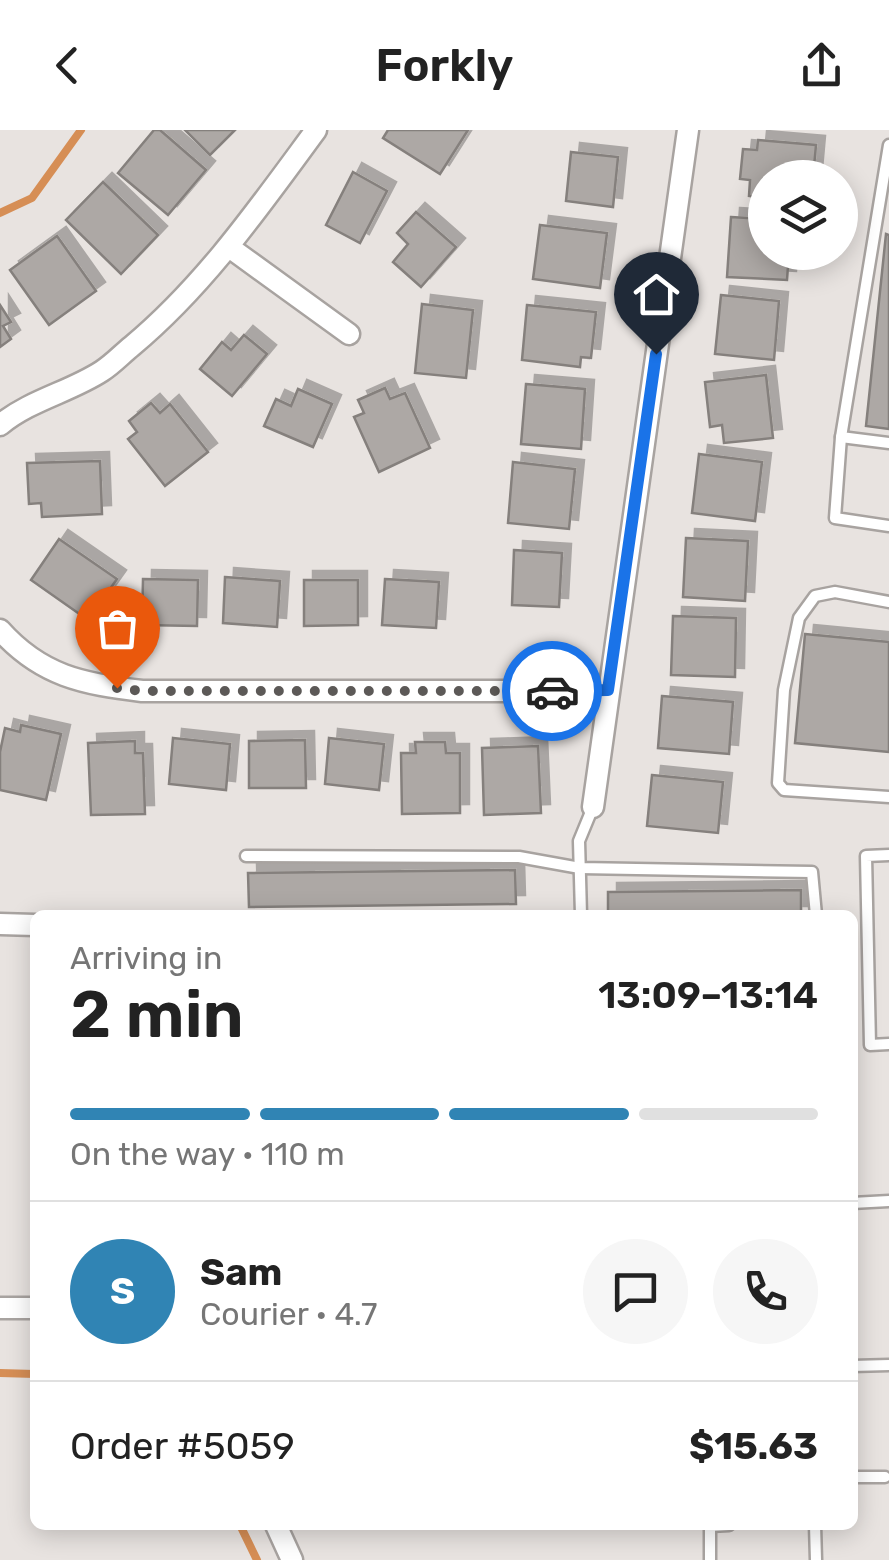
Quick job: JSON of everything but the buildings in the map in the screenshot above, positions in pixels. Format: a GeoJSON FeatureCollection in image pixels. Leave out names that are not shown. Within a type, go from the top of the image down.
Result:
{"type":"FeatureCollection","features":[{"type":"Feature","properties":{"kind":"street"},"geometry":{"type":"LineString","coordinates":[[0,424],[14,413],[102,371],[179,303],[230,247],[316,130]]}},
{"type":"Feature","properties":{"kind":"street"},"geometry":{"type":"LineString","coordinates":[[592,807],[688,130]]}},
{"type":"Feature","properties":{"kind":"street"},"geometry":{"type":"LineString","coordinates":[[230,247],[349,334]]}},
{"type":"Feature","properties":{"kind":"street"},"geometry":{"type":"LineString","coordinates":[[0,630],[45,668],[93,685],[142,691],[608,690]]}},
{"type":"Feature","properties":{"kind":"street"},"geometry":{"type":"LineString","coordinates":[[0,924],[30,925]]}},
{"type":"Feature","properties":{"kind":"street"},"geometry":{"type":"LineString","coordinates":[[0,1308],[30,1308]]}},
{"type":"Feature","properties":{"kind":"street"},"geometry":{"type":"LineString","coordinates":[[278,1530],[292,1560]]}},
{"type":"Feature","properties":{"kind":"lane"},"geometry":{"type":"LineString","coordinates":[[889,145],[841,438],[835,518],[889,526]]}},
{"type":"Feature","properties":{"kind":"lane"},"geometry":{"type":"LineString","coordinates":[[841,438],[889,443]]}},
{"type":"Feature","properties":{"kind":"lane"},"geometry":{"type":"LineString","coordinates":[[889,602],[835,592],[815,596],[800,618],[784,690],[778,783],[784,790],[889,797]]}},
{"type":"Feature","properties":{"kind":"lane"},"geometry":{"type":"LineString","coordinates":[[581,910],[579,842],[592,807]]}},
{"type":"Feature","properties":{"kind":"lane"},"geometry":{"type":"LineString","coordinates":[[889,855],[866,856],[870,1045],[889,1044]]}},
{"type":"Feature","properties":{"kind":"lane"},"geometry":{"type":"LineString","coordinates":[[246,856],[520,858],[580,868],[812,872],[816,910]]}},
{"type":"Feature","properties":{"kind":"lane"},"geometry":{"type":"LineString","coordinates":[[858,1203],[889,1200]]}},
{"type":"Feature","properties":{"kind":"lane"},"geometry":{"type":"LineString","coordinates":[[858,1366],[889,1365]]}},
{"type":"Feature","properties":{"kind":"lane"},"geometry":{"type":"LineString","coordinates":[[858,1477],[885,1477]]}},
{"type":"Feature","properties":{"kind":"lane"},"geometry":{"type":"LineString","coordinates":[[710,1530],[710,1560]]}},
{"type":"Feature","properties":{"kind":"lane"},"geometry":{"type":"LineString","coordinates":[[816,1530],[816,1560]]}},
{"type":"Feature","properties":{"kind":"waterway"},"geometry":{"type":"LineString","coordinates":[[0,213],[32,198],[81,130]]}},
{"type":"Feature","properties":{"kind":"waterway"},"geometry":{"type":"LineString","coordinates":[[0,1373],[30,1374]]}},
{"type":"Feature","properties":{"kind":"waterway"},"geometry":{"type":"LineString","coordinates":[[242,1530],[257,1560]]}},
{"type":"Feature","properties":{"kind":"way so far"},"geometry":{"type":"LineString","coordinates":[[117,688],[552,691]]}},
{"type":"Feature","properties":{"kind":"route"},"geometry":{"type":"LineString","coordinates":[[552,691],[608,690],[656,354]]}}]}
